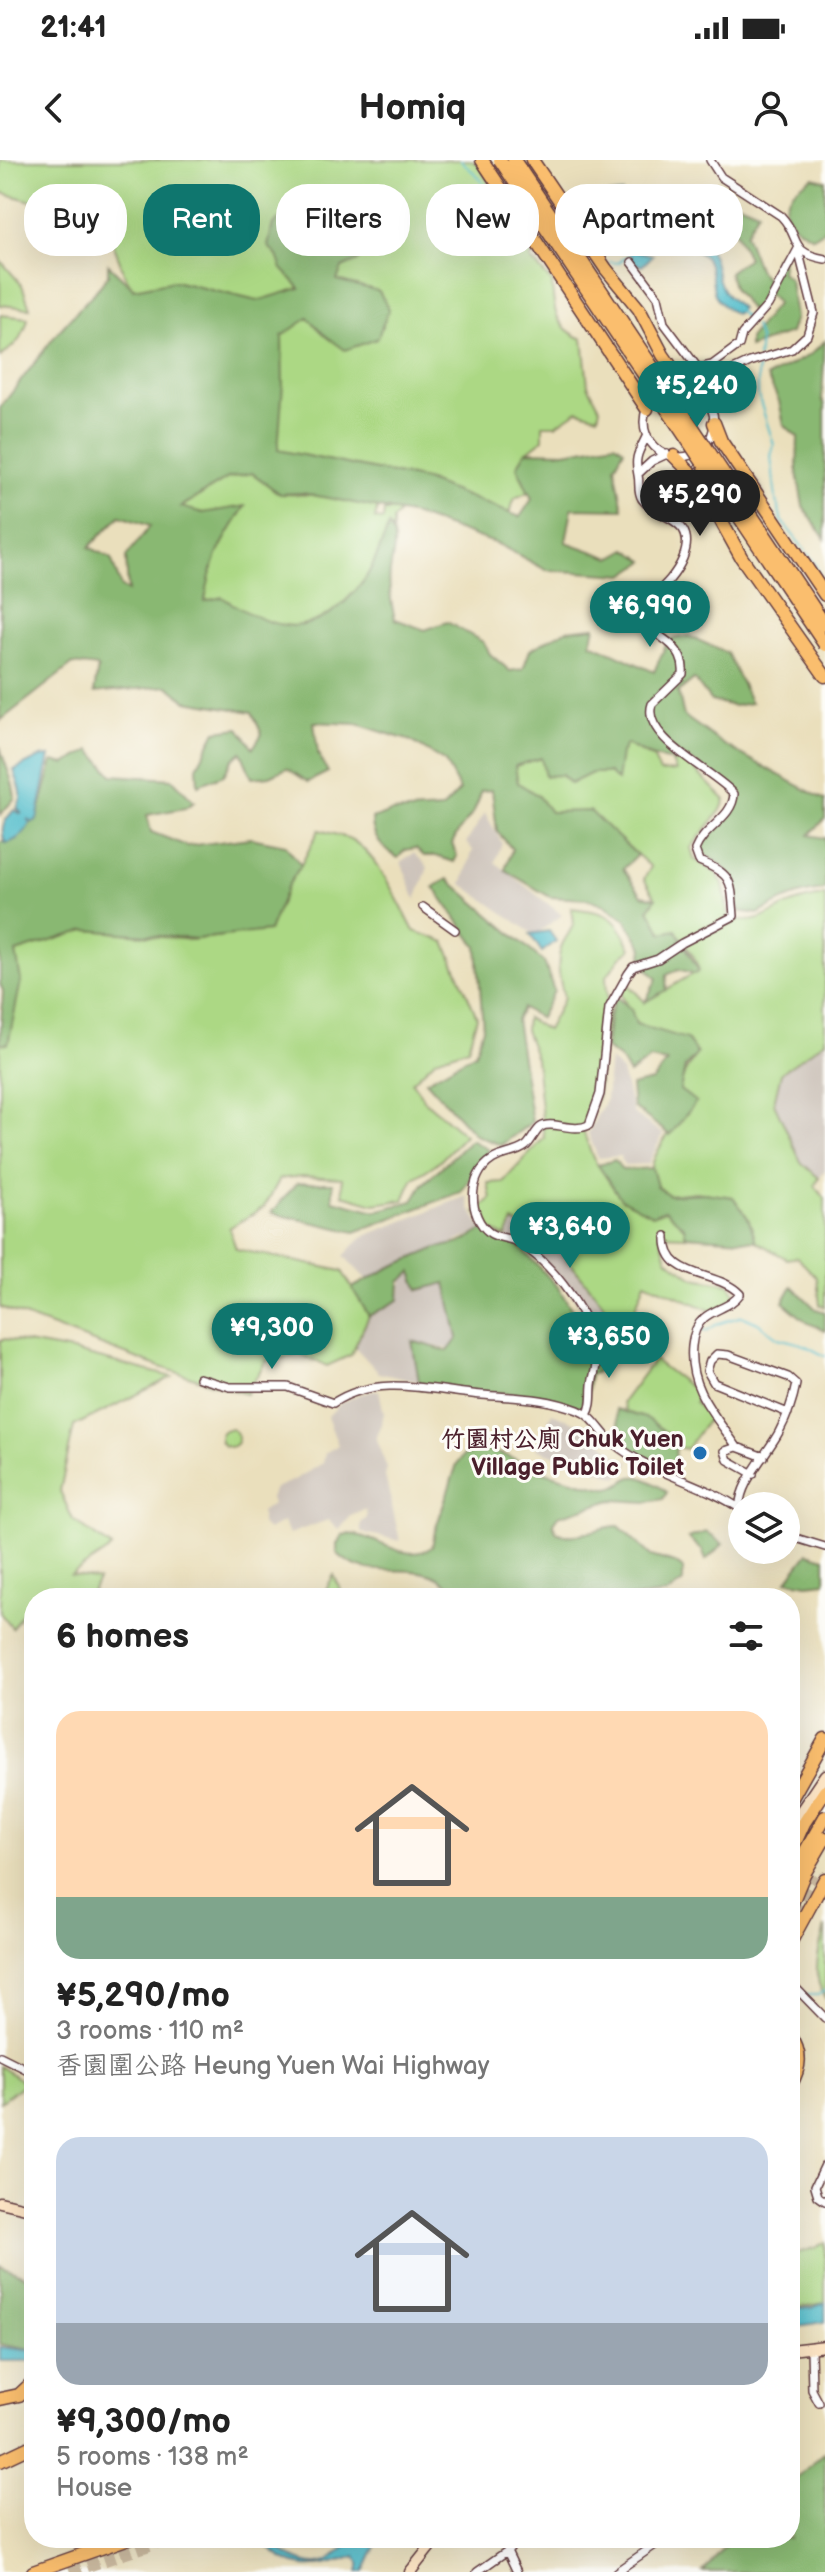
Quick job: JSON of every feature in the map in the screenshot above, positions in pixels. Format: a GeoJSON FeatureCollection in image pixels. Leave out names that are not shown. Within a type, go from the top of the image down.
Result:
{"type":"FeatureCollection","features":[{"type":"Feature","properties":{"kind":"highway"},"geometry":{"type":"LineString","coordinates":[[482,160],[647,409]]}},
{"type":"Feature","properties":{"kind":"highway"},"geometry":{"type":"LineString","coordinates":[[500,160],[825,645]]}},
{"type":"Feature","properties":{"kind":"highway"},"geometry":{"type":"LineString","coordinates":[[514,160],[825,625]]}},
{"type":"Feature","properties":{"kind":"highway"},"geometry":{"type":"LineString","coordinates":[[532,160],[606,269],[639,309],[689,389]]}},
{"type":"Feature","properties":{"kind":"highway"},"geometry":{"type":"LineString","coordinates":[[714,423],[721,441],[825,595]]}},
{"type":"Feature","properties":{"kind":"highway"},"geometry":{"type":"LineString","coordinates":[[670,455],[693,473],[741,557],[825,676]]}},
{"type":"Feature","properties":{"kind":"highway"},"geometry":{"type":"LineString","coordinates":[[800,1783],[825,1739]]}},
{"type":"Feature","properties":{"kind":"highway"},"geometry":{"type":"LineString","coordinates":[[800,1832],[825,1791]]}},
{"type":"Feature","properties":{"kind":"highway"},"geometry":{"type":"LineString","coordinates":[[800,1861],[825,1817]]}},
{"type":"Feature","properties":{"kind":"highway"},"geometry":{"type":"LineString","coordinates":[[800,1884],[825,1838]]}},
{"type":"Feature","properties":{"kind":"highway"},"geometry":{"type":"LineString","coordinates":[[800,1925],[812,1903],[825,1854]]}},
{"type":"Feature","properties":{"kind":"highway"},"geometry":{"type":"LineString","coordinates":[[0,2399],[19,2395],[24,2390]]}},
{"type":"Feature","properties":{"kind":"highway"},"geometry":{"type":"LineString","coordinates":[[0,2461],[24,2450]]}},
{"type":"Feature","properties":{"kind":"highway"},"geometry":{"type":"LineString","coordinates":[[33,2572],[101,2548]]}},
{"type":"Feature","properties":{"kind":"street"},"geometry":{"type":"LineString","coordinates":[[689,389],[800,344],[814,319],[811,292],[787,223],[721,177],[710,160]]}},
{"type":"Feature","properties":{"kind":"street"},"geometry":{"type":"LineString","coordinates":[[798,249],[825,259]]}},
{"type":"Feature","properties":{"kind":"street"},"geometry":{"type":"LineString","coordinates":[[632,262],[658,297],[664,323],[698,368],[712,365],[739,345],[742,334],[768,305],[798,249]]}},
{"type":"Feature","properties":{"kind":"street"},"geometry":{"type":"LineString","coordinates":[[711,408],[725,374]]}},
{"type":"Feature","properties":{"kind":"street"},"geometry":{"type":"LineString","coordinates":[[587,1415],[592,1405],[597,1361],[588,1323],[547,1267],[519,1243],[493,1235],[485,1228],[475,1212],[475,1186],[482,1170],[494,1159],[521,1149],[541,1127],[577,1129],[589,1125],[600,1094],[609,1008],[628,974],[633,967],[658,959],[734,916],[724,872],[699,861],[695,850],[705,833],[730,809],[735,800],[734,794],[664,738],[650,719],[652,704],[683,674],[684,666],[675,646],[632,619],[665,587],[682,559],[685,545],[684,532],[678,522],[641,497],[635,469],[647,435],[647,409],[660,393],[673,388],[689,389],[702,396],[711,408],[714,423],[710,437],[701,449],[688,455],[670,455],[652,461],[638,474]]}},
{"type":"Feature","properties":{"kind":"street"},"geometry":{"type":"LineString","coordinates":[[647,435],[659,450],[670,455]]}},
{"type":"Feature","properties":{"kind":"street"},"geometry":{"type":"LineString","coordinates":[[423,907],[455,930]]}},
{"type":"Feature","properties":{"kind":"street"},"geometry":{"type":"LineString","coordinates":[[666,1236],[669,1256],[679,1266],[693,1274],[724,1281],[740,1294],[730,1305],[705,1317],[694,1330],[691,1360],[693,1381],[737,1447]]}},
{"type":"Feature","properties":{"kind":"street"},"geometry":{"type":"LineString","coordinates":[[710,1380],[708,1366],[717,1354],[723,1354],[788,1377],[796,1387],[788,1413],[742,1492]]}},
{"type":"Feature","properties":{"kind":"street"},"geometry":{"type":"LineString","coordinates":[[199,1378],[230,1387],[288,1387],[333,1403],[349,1393],[396,1385],[480,1395],[535,1397],[587,1415],[611,1441],[630,1455],[728,1502]]}},
{"type":"Feature","properties":{"kind":"street"},"geometry":{"type":"LineString","coordinates":[[697,1387],[710,1380]]}},
{"type":"Feature","properties":{"kind":"street"},"geometry":{"type":"LineString","coordinates":[[710,1380],[788,1413]]}},
{"type":"Feature","properties":{"kind":"street"},"geometry":{"type":"LineString","coordinates":[[753,1474],[728,1460],[725,1455],[728,1449],[737,1447],[764,1457]]}},
{"type":"Feature","properties":{"kind":"street"},"geometry":{"type":"LineString","coordinates":[[800,1539],[825,1547]]}},
{"type":"Feature","properties":{"kind":"street"},"geometry":{"type":"LineString","coordinates":[[800,1812],[825,1775]]}},
{"type":"Feature","properties":{"kind":"street"},"geometry":{"type":"LineString","coordinates":[[800,1993],[824,2018]]}},
{"type":"Feature","properties":{"kind":"street"},"geometry":{"type":"LineString","coordinates":[[0,2056],[24,2068]]}},
{"type":"Feature","properties":{"kind":"street"},"geometry":{"type":"LineString","coordinates":[[825,2165],[815,2186],[818,2196],[825,2201]]}},
{"type":"Feature","properties":{"kind":"street"},"geometry":{"type":"LineString","coordinates":[[0,2202],[24,2208]]}},
{"type":"Feature","properties":{"kind":"street"},"geometry":{"type":"LineString","coordinates":[[800,2351],[825,2346]]}},
{"type":"Feature","properties":{"kind":"street"},"geometry":{"type":"LineString","coordinates":[[811,2349],[812,2390],[819,2403]]}},
{"type":"Feature","properties":{"kind":"street"},"geometry":{"type":"LineString","coordinates":[[410,2572],[429,2548]]}},
{"type":"Feature","properties":{"kind":"street"},"geometry":{"type":"LineString","coordinates":[[477,2572],[510,2548]]}},
{"type":"Feature","properties":{"kind":"street"},"geometry":{"type":"LineString","coordinates":[[616,2572],[651,2548]]}},
{"type":"Feature","properties":{"kind":"street"},"geometry":{"type":"LineString","coordinates":[[507,2551],[517,2572]]}},
{"type":"Feature","properties":{"kind":"shaded area"},"geometry":{"type":"Polygon","coordinates":[[[485,813],[502,843],[495,862],[562,915],[535,935],[462,884],[473,850],[466,843],[485,813]]]}},
{"type":"Feature","properties":{"kind":"shaded area"},"geometry":{"type":"Polygon","coordinates":[[[414,853],[428,867],[416,900],[401,862],[414,853]]]}},
{"type":"Feature","properties":{"kind":"shaded area"},"geometry":{"type":"Polygon","coordinates":[[[825,1041],[825,1170],[819,1178],[801,1162],[774,1103],[781,1074],[825,1041]]]}},
{"type":"Feature","properties":{"kind":"shaded area"},"geometry":{"type":"Polygon","coordinates":[[[610,1059],[622,1072],[633,1113],[663,1134],[648,1164],[624,1165],[620,1156],[598,1158],[588,1133],[606,1099],[610,1059]]]}},
{"type":"Feature","properties":{"kind":"shaded area"},"geometry":{"type":"Polygon","coordinates":[[[467,1196],[483,1230],[367,1280],[344,1256],[362,1237],[467,1196]]]}},
{"type":"Feature","properties":{"kind":"shaded area"},"geometry":{"type":"Polygon","coordinates":[[[514,1223],[559,1249],[601,1301],[624,1338],[616,1343],[599,1342],[586,1315],[554,1271],[506,1237],[514,1223]]]}},
{"type":"Feature","properties":{"kind":"shaded area"},"geometry":{"type":"Polygon","coordinates":[[[412,1272],[446,1283],[458,1338],[450,1349],[413,1341],[419,1382],[379,1373],[355,1347],[368,1313],[399,1300],[403,1280],[412,1272]]]}},
{"type":"Feature","properties":{"kind":"shaded area"},"geometry":{"type":"Polygon","coordinates":[[[379,1390],[384,1414],[376,1440],[387,1468],[385,1476],[400,1541],[361,1532],[361,1523],[367,1518],[366,1509],[351,1516],[339,1530],[328,1520],[289,1534],[283,1522],[268,1530],[261,1524],[261,1512],[272,1504],[270,1498],[275,1488],[323,1463],[325,1453],[338,1445],[327,1417],[341,1403],[379,1390]]]}},
{"type":"Feature","properties":{"kind":"shaded area"},"geometry":{"type":"Polygon","coordinates":[[[552,1413],[586,1427],[618,1457],[630,1462],[618,1477],[536,1449],[552,1413]]]}},
{"type":"Feature","properties":{"kind":"green space"},"geometry":{"type":"Polygon","coordinates":[[[0,160],[470,160],[479,164],[489,184],[426,184],[426,256],[531,256],[531,260],[552,282],[553,301],[561,323],[583,339],[588,385],[600,408],[598,416],[578,410],[556,425],[543,425],[543,439],[525,453],[517,467],[529,492],[515,498],[509,514],[425,480],[277,450],[257,301],[174,281],[134,289],[118,256],[127,256],[127,184],[24,184],[24,199],[0,192],[0,160]]]}},
{"type":"Feature","properties":{"kind":"green space"},"geometry":{"type":"Polygon","coordinates":[[[813,177],[825,180],[825,230],[813,237],[791,222],[785,207],[792,192],[813,177]]]}},
{"type":"Feature","properties":{"kind":"green space"},"geometry":{"type":"Polygon","coordinates":[[[743,205],[758,211],[745,234],[759,271],[769,282],[775,257],[784,251],[781,272],[790,280],[795,318],[790,333],[749,348],[749,339],[777,303],[768,294],[753,313],[733,288],[729,272],[748,258],[743,248],[743,205]]]}},
{"type":"Feature","properties":{"kind":"green space"},"geometry":{"type":"Polygon","coordinates":[[[276,222],[276,255],[268,246],[273,224],[276,222]]]}},
{"type":"Feature","properties":{"kind":"green space"},"geometry":{"type":"Polygon","coordinates":[[[277,256],[360,256],[358,261],[342,268],[337,280],[379,291],[389,309],[377,339],[345,350],[308,318],[282,336],[283,383],[278,450],[425,480],[520,517],[532,499],[517,467],[526,451],[565,452],[615,443],[624,449],[615,466],[623,509],[572,508],[566,542],[611,558],[627,549],[645,561],[624,575],[546,570],[500,545],[415,515],[302,493],[280,494],[252,473],[228,478],[181,507],[203,513],[245,506],[214,562],[205,601],[222,597],[261,619],[279,624],[296,626],[313,622],[329,615],[362,583],[389,526],[394,541],[389,585],[395,619],[425,630],[447,622],[483,642],[490,654],[510,671],[523,669],[530,650],[566,630],[595,627],[591,643],[654,672],[668,640],[689,636],[727,653],[751,703],[734,706],[711,701],[694,679],[678,692],[684,716],[726,746],[825,800],[825,819],[809,835],[825,838],[825,890],[790,898],[758,914],[739,911],[727,873],[719,863],[698,849],[738,801],[734,788],[688,759],[656,758],[626,744],[621,753],[617,781],[609,773],[592,773],[570,784],[562,775],[545,776],[541,758],[515,766],[518,783],[537,795],[550,812],[590,811],[637,855],[623,869],[642,895],[656,898],[649,909],[662,933],[676,930],[699,971],[695,974],[678,969],[667,975],[666,990],[645,1002],[657,979],[645,965],[643,948],[626,920],[604,905],[588,899],[550,897],[505,870],[512,849],[497,831],[492,790],[481,791],[475,809],[455,837],[452,844],[457,856],[454,862],[424,856],[416,848],[405,850],[398,858],[383,846],[376,837],[372,819],[391,812],[442,809],[460,790],[445,762],[411,741],[357,724],[314,722],[318,754],[328,772],[308,782],[287,768],[270,776],[252,778],[241,752],[232,760],[224,775],[198,785],[197,767],[216,731],[239,728],[253,748],[262,734],[252,712],[187,701],[168,686],[94,693],[98,667],[73,664],[0,721],[0,408],[59,331],[100,286],[108,275],[108,264],[134,289],[174,281],[257,301],[300,288],[282,269],[277,256]],[[120,516],[89,547],[111,558],[121,587],[128,591],[126,557],[150,526],[120,516]]]}},
{"type":"Feature","properties":{"kind":"green space"},"geometry":{"type":"Polygon","coordinates":[[[0,260],[22,285],[30,308],[0,305],[0,260]]]}},
{"type":"Feature","properties":{"kind":"green space"},"geometry":{"type":"Polygon","coordinates":[[[0,315],[28,318],[18,340],[0,357],[0,315]]]}},
{"type":"Feature","properties":{"kind":"green space"},"geometry":{"type":"Polygon","coordinates":[[[825,341],[822,399],[825,405],[825,539],[803,506],[797,472],[798,437],[784,425],[779,401],[767,377],[810,355],[825,341]]]}},
{"type":"Feature","properties":{"kind":"green space"},"geometry":{"type":"Polygon","coordinates":[[[252,473],[280,494],[314,495],[378,506],[375,519],[383,520],[384,511],[400,511],[393,520],[393,532],[374,593],[306,635],[209,615],[181,580],[226,510],[203,513],[180,508],[228,478],[252,473]]]}},
{"type":"Feature","properties":{"kind":"green space"},"geometry":{"type":"Polygon","coordinates":[[[626,744],[654,759],[660,772],[676,771],[672,762],[684,759],[725,800],[721,810],[691,848],[694,859],[716,873],[723,884],[729,918],[757,920],[798,902],[825,895],[825,1041],[781,1073],[774,1103],[801,1162],[819,1178],[815,1186],[825,1198],[825,1307],[820,1305],[817,1278],[797,1257],[787,1259],[756,1241],[748,1218],[733,1197],[696,1192],[668,1195],[655,1182],[652,1167],[658,1151],[677,1122],[696,1102],[679,1090],[696,1054],[663,1033],[636,1024],[620,989],[627,983],[645,1002],[699,970],[676,931],[662,934],[649,909],[656,898],[644,879],[651,867],[615,835],[550,812],[537,795],[518,783],[514,766],[541,758],[570,784],[619,756],[626,744]]]}},
{"type":"Feature","properties":{"kind":"green space"},"geometry":{"type":"Polygon","coordinates":[[[0,746],[15,798],[0,815],[0,746]]]}},
{"type":"Feature","properties":{"kind":"green space"},"geometry":{"type":"Polygon","coordinates":[[[91,750],[112,775],[172,779],[194,802],[185,808],[147,815],[151,832],[187,846],[251,838],[285,845],[301,865],[287,887],[269,931],[196,939],[86,930],[16,952],[21,981],[8,1044],[0,1043],[3,991],[0,984],[0,843],[38,815],[53,761],[65,764],[91,750]]]}},
{"type":"Feature","properties":{"kind":"green space"},"geometry":{"type":"Polygon","coordinates":[[[319,830],[350,839],[360,846],[387,880],[414,931],[445,942],[477,1017],[468,1048],[436,1059],[412,1082],[425,1101],[465,1135],[440,1161],[413,1179],[404,1200],[374,1204],[343,1195],[342,1178],[301,1176],[280,1179],[264,1207],[229,1228],[236,1249],[342,1271],[369,1316],[351,1355],[327,1366],[301,1355],[266,1361],[246,1394],[160,1367],[0,1307],[0,1037],[10,954],[82,929],[191,940],[269,930],[280,897],[319,830]]]}},
{"type":"Feature","properties":{"kind":"green space"},"geometry":{"type":"Polygon","coordinates":[[[448,879],[544,962],[554,991],[540,1018],[522,1008],[516,1020],[532,1122],[501,1145],[475,1135],[426,1081],[475,1053],[483,1028],[477,947],[434,887],[448,879]]]}},
{"type":"Feature","properties":{"kind":"green space"},"geometry":{"type":"Polygon","coordinates":[[[571,908],[609,917],[631,949],[606,977],[608,1008],[597,1097],[588,1124],[582,1128],[593,1158],[621,1198],[665,1210],[684,1225],[686,1236],[660,1235],[667,1259],[694,1278],[729,1284],[738,1298],[714,1312],[645,1282],[624,1338],[601,1301],[559,1249],[513,1222],[506,1237],[487,1228],[476,1212],[491,1199],[488,1183],[503,1182],[544,1138],[536,1059],[525,1030],[526,1018],[547,1030],[564,998],[559,958],[573,924],[571,908]]]}},
{"type":"Feature","properties":{"kind":"green space"},"geometry":{"type":"Polygon","coordinates":[[[615,996],[631,1009],[636,1024],[687,1039],[697,1054],[685,1067],[680,1090],[696,1102],[670,1135],[633,1107],[631,1086],[652,1081],[667,1062],[650,1059],[629,1074],[620,1059],[606,1049],[615,996]]]}},
{"type":"Feature","properties":{"kind":"green space"},"geometry":{"type":"Polygon","coordinates":[[[471,1140],[489,1150],[461,1192],[355,1232],[271,1213],[297,1183],[333,1183],[333,1200],[376,1211],[413,1201],[423,1184],[471,1140]]]}},
{"type":"Feature","properties":{"kind":"green space"},"geometry":{"type":"Polygon","coordinates":[[[615,1160],[622,1170],[652,1168],[657,1186],[669,1195],[705,1193],[733,1197],[748,1218],[756,1241],[686,1236],[684,1227],[665,1210],[652,1215],[621,1199],[598,1165],[615,1160]]]}},
{"type":"Feature","properties":{"kind":"green space"},"geometry":{"type":"Polygon","coordinates":[[[483,1230],[517,1244],[558,1287],[586,1333],[599,1342],[616,1343],[603,1369],[590,1375],[586,1409],[540,1395],[420,1388],[412,1341],[448,1351],[458,1338],[446,1283],[419,1290],[412,1272],[400,1282],[399,1300],[369,1316],[352,1288],[389,1268],[437,1248],[460,1243],[483,1230]]]}},
{"type":"Feature","properties":{"kind":"green space"},"geometry":{"type":"Polygon","coordinates":[[[792,1286],[816,1309],[825,1312],[825,1330],[808,1323],[783,1302],[792,1286]]]}},
{"type":"Feature","properties":{"kind":"green space"},"geometry":{"type":"Polygon","coordinates":[[[5,1339],[72,1351],[172,1377],[74,1426],[60,1491],[73,1520],[112,1548],[71,1575],[98,1580],[94,1588],[24,1588],[24,1611],[12,1628],[0,1613],[0,1341],[5,1339]]]}},
{"type":"Feature","properties":{"kind":"green space"},"geometry":{"type":"Polygon","coordinates":[[[654,1360],[698,1393],[695,1403],[710,1417],[686,1449],[655,1440],[639,1430],[622,1403],[654,1360]]]}},
{"type":"Feature","properties":{"kind":"green space"},"geometry":{"type":"Polygon","coordinates":[[[616,1409],[648,1419],[676,1440],[675,1471],[642,1456],[627,1443],[618,1424],[616,1409]]]}},
{"type":"Feature","properties":{"kind":"green space"},"geometry":{"type":"Polygon","coordinates":[[[229,1429],[238,1438],[229,1447],[220,1438],[229,1429]]]}},
{"type":"Feature","properties":{"kind":"green space"},"geometry":{"type":"Polygon","coordinates":[[[481,1451],[503,1455],[550,1474],[600,1487],[617,1486],[633,1477],[652,1482],[667,1492],[663,1499],[647,1502],[612,1500],[558,1516],[553,1523],[556,1532],[564,1535],[619,1526],[651,1556],[675,1563],[683,1569],[683,1582],[674,1588],[450,1588],[432,1575],[371,1570],[348,1562],[337,1553],[337,1544],[342,1535],[364,1537],[410,1553],[432,1547],[457,1464],[464,1455],[481,1451]]]}},
{"type":"Feature","properties":{"kind":"green space"},"geometry":{"type":"Polygon","coordinates":[[[706,1532],[723,1544],[706,1560],[702,1550],[688,1538],[706,1532]]]}},
{"type":"Feature","properties":{"kind":"green space"},"geometry":{"type":"Polygon","coordinates":[[[808,1553],[825,1558],[825,1582],[807,1584],[787,1580],[808,1553]]]}},
{"type":"Feature","properties":{"kind":"green space"},"geometry":{"type":"Polygon","coordinates":[[[334,1575],[340,1588],[327,1588],[334,1575]]]}},
{"type":"Feature","properties":{"kind":"green space"},"geometry":{"type":"Polygon","coordinates":[[[825,1927],[825,1998],[817,1972],[825,1927]]]}},
{"type":"Feature","properties":{"kind":"green space"},"geometry":{"type":"Polygon","coordinates":[[[0,2066],[24,2084],[0,2102],[0,2066]]]}},
{"type":"Feature","properties":{"kind":"green space"},"geometry":{"type":"Polygon","coordinates":[[[825,2242],[825,2303],[800,2307],[800,2252],[825,2242]]]}},
{"type":"Feature","properties":{"kind":"green space"},"geometry":{"type":"Polygon","coordinates":[[[0,2265],[24,2275],[24,2349],[0,2344],[0,2265]]]}},
{"type":"Feature","properties":{"kind":"green space"},"geometry":{"type":"Polygon","coordinates":[[[825,2452],[825,2572],[703,2572],[723,2548],[800,2548],[800,2475],[825,2452]]]}},
{"type":"Feature","properties":{"kind":"water"},"geometry":{"type":"Polygon","coordinates":[[[631,256],[652,256],[642,266],[632,262],[631,256]]]}},
{"type":"Feature","properties":{"kind":"water"},"geometry":{"type":"Polygon","coordinates":[[[703,256],[712,256],[723,290],[741,308],[735,314],[715,295],[707,260],[703,256]]]}},
{"type":"Feature","properties":{"kind":"water"},"geometry":{"type":"Polygon","coordinates":[[[50,756],[37,820],[31,823],[27,819],[30,823],[23,833],[5,843],[5,822],[14,810],[22,814],[17,808],[21,793],[14,770],[40,757],[50,756]]]}},
{"type":"Feature","properties":{"kind":"water"},"geometry":{"type":"Polygon","coordinates":[[[549,931],[556,941],[542,952],[530,934],[549,931]]]}},
{"type":"Feature","properties":{"kind":"water"},"geometry":{"type":"Polygon","coordinates":[[[825,2303],[825,2322],[800,2326],[800,2309],[825,2303]]]}},
{"type":"Feature","properties":{"kind":"water"},"geometry":{"type":"Polygon","coordinates":[[[0,2347],[24,2350],[24,2361],[0,2361],[0,2347]]]}},
{"type":"Feature","properties":{"kind":"water"},"geometry":{"type":"Polygon","coordinates":[[[279,2548],[297,2560],[314,2564],[330,2560],[344,2548],[375,2548],[364,2572],[358,2572],[360,2562],[355,2556],[327,2565],[303,2566],[292,2563],[271,2549],[279,2548]]]}},
{"type":"Feature","properties":{"kind":"waterway"},"geometry":{"type":"LineString","coordinates":[[461,160],[484,184]]}},
{"type":"Feature","properties":{"kind":"waterway"},"geometry":{"type":"LineString","coordinates":[[610,262],[618,263],[627,256]]}},
{"type":"Feature","properties":{"kind":"waterway"},"geometry":{"type":"LineString","coordinates":[[736,309],[749,321]]}},
{"type":"Feature","properties":{"kind":"waterway"},"geometry":{"type":"LineString","coordinates":[[754,326],[760,340],[758,358]]}},
{"type":"Feature","properties":{"kind":"waterway"},"geometry":{"type":"LineString","coordinates":[[758,364],[758,395],[774,445],[771,456],[776,500],[782,521],[815,563],[820,577]]}},
{"type":"Feature","properties":{"kind":"waterway"},"geometry":{"type":"LineString","coordinates":[[824,599],[825,607]]}},
{"type":"Feature","properties":{"kind":"waterway"},"geometry":{"type":"LineString","coordinates":[[698,1328],[707,1331],[717,1324],[742,1316],[778,1338],[802,1344],[825,1356]]}},
{"type":"Feature","properties":{"kind":"waterway"},"geometry":{"type":"LineString","coordinates":[[806,1995],[818,1995],[824,1991]]}},
{"type":"Feature","properties":{"kind":"tunnel"},"geometry":{"type":"LineString","coordinates":[[800,1900],[813,1874]]}},
{"type":"Feature","properties":{"kind":"tunnel"},"geometry":{"type":"LineString","coordinates":[[70,2572],[141,2548]]}},
{"type":"Feature","properties":{"kind":"place","name":"竹園村公廁 Chuk Yuen Village Public Toilet"},"geometry":{"type":"Point","coordinates":[700,1453]}}]}
